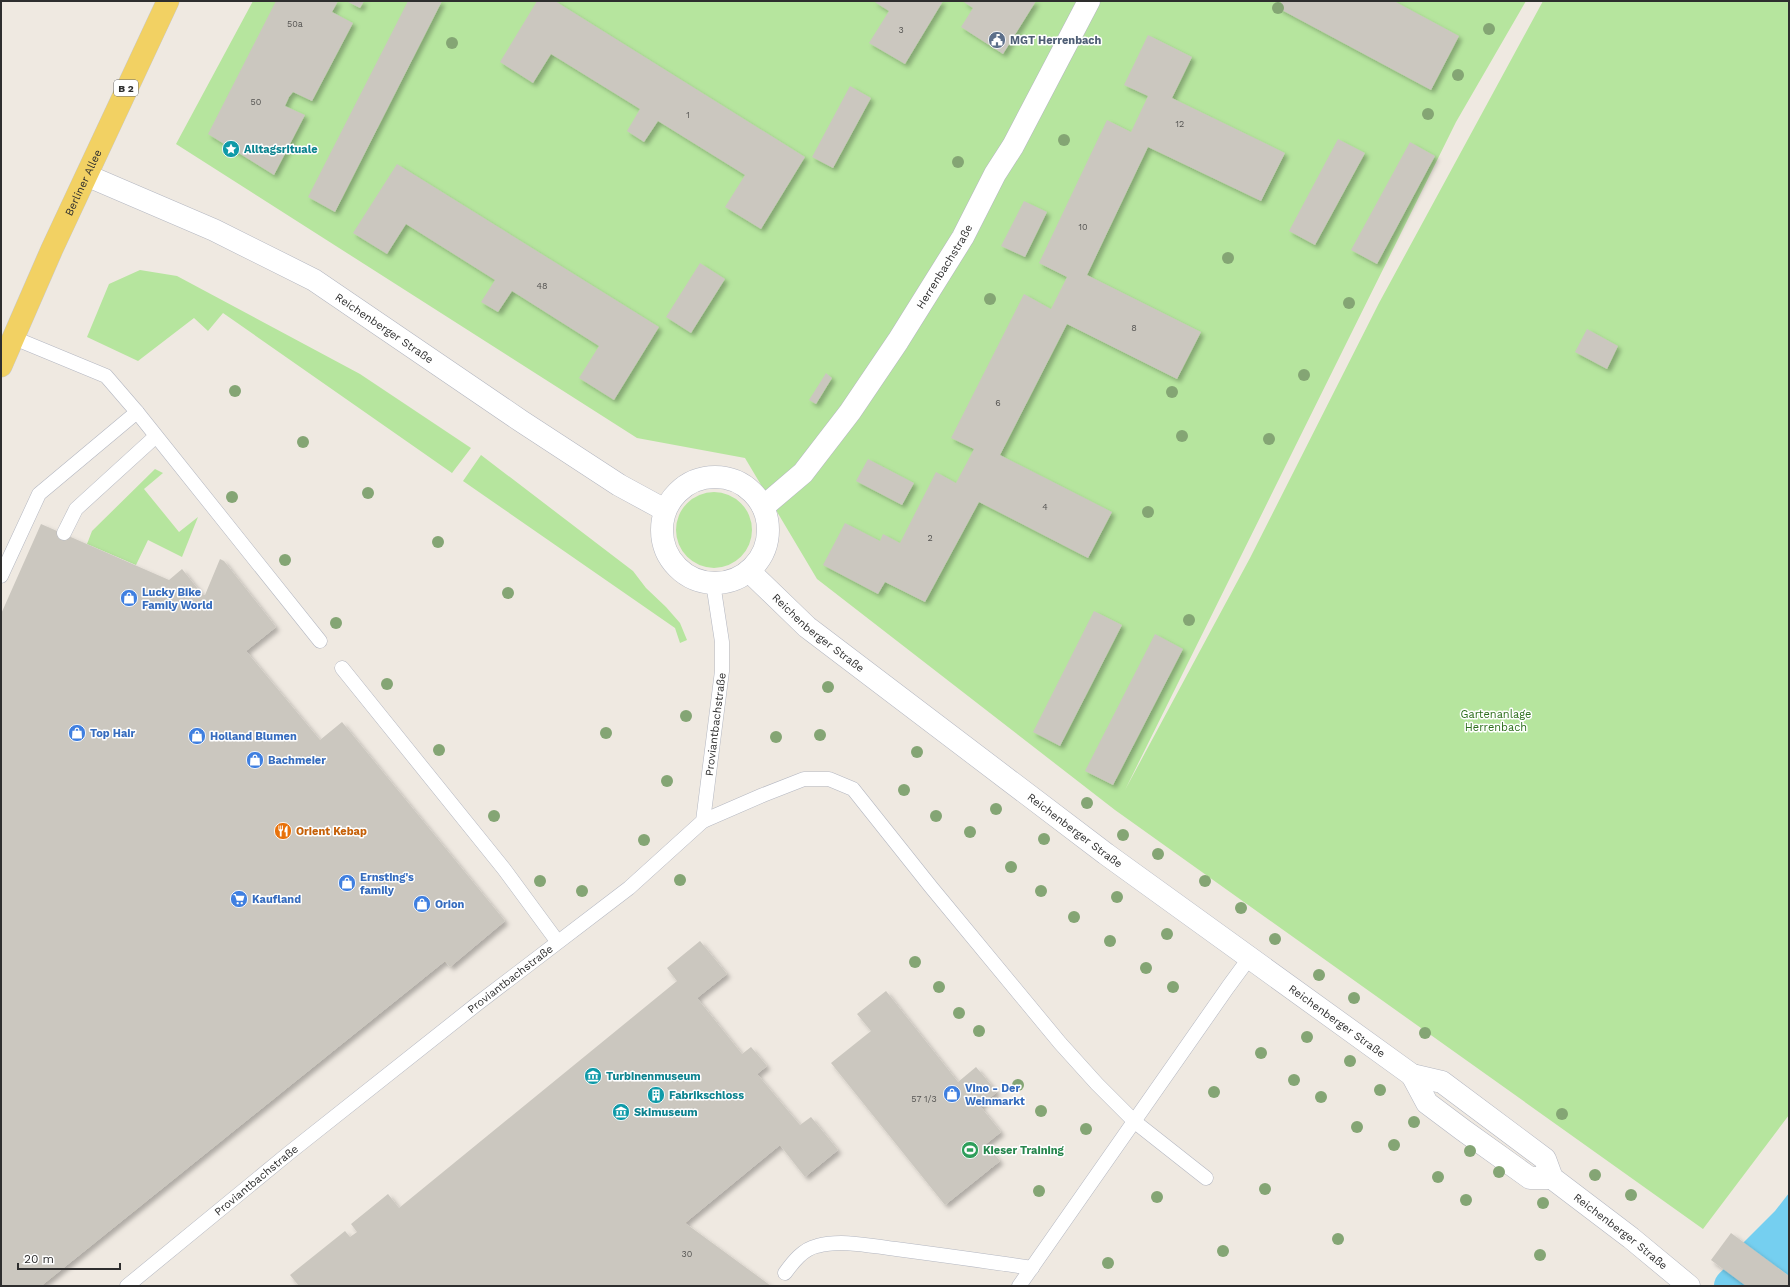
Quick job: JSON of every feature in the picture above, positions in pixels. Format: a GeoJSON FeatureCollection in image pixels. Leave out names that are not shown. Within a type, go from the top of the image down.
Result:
{"type":"FeatureCollection","features":[{"type":"Feature","properties":{"kind":"main road","name":"Berliner Allee"},"geometry":{"type":"LineString","coordinates":[[1,366],[52,249],[88,176],[124,93],[168,1]]}},
{"type":"Feature","properties":{"kind":"street","name":"Herrenbachstraße"},"geometry":{"type":"LineString","coordinates":[[763,507],[803,473],[850,412],[898,341],[963,237],[1089,1]]}},
{"type":"Feature","properties":{"kind":"street","name":"Reichenberger Straße"},"geometry":{"type":"LineString","coordinates":[[88,176],[214,230],[314,280],[521,421],[619,485],[665,510]]}},
{"type":"Feature","properties":{"kind":"street"},"geometry":{"type":"LineString","coordinates":[[716,476],[735,480],[752,491],[763,507],[768,524],[767,541],[760,557],[749,571],[737,578],[722,583],[707,583],[691,578],[677,568],[667,554],[662,538],[662,521],[665,510],[680,489],[696,480],[716,476]]}},
{"type":"Feature","properties":{"kind":"street","name":"Reichenberger Straße"},"geometry":{"type":"LineString","coordinates":[[749,571],[807,627],[1106,854],[1412,1075],[1442,1082],[1545,1159],[1552,1178],[1689,1286]]}},
{"type":"Feature","properties":{"kind":"lane"},"geometry":{"type":"LineString","coordinates":[[14,338],[106,376],[320,641]]}},
{"type":"Feature","properties":{"kind":"lane"},"geometry":{"type":"LineString","coordinates":[[1,576],[39,494],[136,412]]}},
{"type":"Feature","properties":{"kind":"lane"},"geometry":{"type":"LineString","coordinates":[[64,533],[76,509],[155,436]]}},
{"type":"Feature","properties":{"kind":"lane","name":"Proviantbachstraße"},"geometry":{"type":"LineString","coordinates":[[127,1286],[289,1153],[557,941],[629,888],[703,821],[722,671],[722,642],[713,583]]}},
{"type":"Feature","properties":{"kind":"lane"},"geometry":{"type":"LineString","coordinates":[[342,668],[504,869],[557,941]]}},
{"type":"Feature","properties":{"kind":"lane"},"geometry":{"type":"LineString","coordinates":[[703,821],[804,779],[829,779],[853,789],[930,887],[1097,1084],[1135,1122],[1206,1178]]}},
{"type":"Feature","properties":{"kind":"lane"},"geometry":{"type":"LineString","coordinates":[[1019,1286],[1250,957]]}},
{"type":"Feature","properties":{"kind":"lane"},"geometry":{"type":"LineString","coordinates":[[785,1273],[792,1263],[804,1252],[815,1246],[829,1244],[853,1244],[946,1255],[1032,1268]]}},
{"type":"Feature","properties":{"kind":"green space","name":"Gartenanlage Herrenbach"},"geometry":{"type":"Polygon","coordinates":[[[253,1],[1526,1],[1456,122],[1125,790],[1250,558],[1379,303],[1543,1],[1789,1],[1789,1115],[1703,1229],[1115,810],[817,579],[745,458],[637,438],[176,144],[253,1]]]}},
{"type":"Feature","properties":{"kind":"green space"},"geometry":{"type":"Polygon","coordinates":[[[140,270],[177,276],[360,374],[471,448],[452,473],[223,313],[208,331],[194,318],[138,361],[87,337],[109,284],[140,270]]]}},
{"type":"Feature","properties":{"kind":"green space"},"geometry":{"type":"Polygon","coordinates":[[[481,455],[633,571],[646,588],[680,623],[687,640],[680,643],[675,628],[463,481],[481,455]]]}},
{"type":"Feature","properties":{"kind":"green space"},"geometry":{"type":"Polygon","coordinates":[[[155,469],[163,473],[144,489],[179,532],[198,517],[182,557],[148,540],[136,565],[87,544],[92,531],[155,469]]]}},
{"type":"Feature","properties":{"kind":"green space"},"geometry":{"type":"Polygon","coordinates":[[[714,492],[728,495],[741,503],[749,516],[752,530],[749,544],[741,557],[728,565],[714,568],[700,565],[687,557],[679,544],[676,530],[679,516],[687,503],[700,495],[714,492]]]}},
{"type":"Feature","properties":{"kind":"water"},"geometry":{"type":"Polygon","coordinates":[[[1789,1193],[1789,1276],[1743,1243],[1775,1211],[1789,1193]]]}},
{"type":"Feature","properties":{"kind":"building"},"geometry":{"type":"Polygon","coordinates":[[[276,1],[338,1],[332,12],[353,23],[312,101],[293,92],[289,97],[285,106],[305,115],[274,175],[208,134],[276,1]]]}},
{"type":"Feature","properties":{"kind":"building"},"geometry":{"type":"Polygon","coordinates":[[[346,1],[364,1],[360,8],[346,1]]]}},
{"type":"Feature","properties":{"kind":"building"},"geometry":{"type":"Polygon","coordinates":[[[408,1],[442,1],[335,212],[308,197],[408,1]]]}},
{"type":"Feature","properties":{"kind":"building"},"geometry":{"type":"Polygon","coordinates":[[[537,1],[555,1],[805,157],[761,229],[725,207],[745,175],[658,121],[644,142],[627,131],[640,109],[551,54],[533,83],[500,62],[537,1]]]}},
{"type":"Feature","properties":{"kind":"building"},"geometry":{"type":"Polygon","coordinates":[[[873,1],[943,1],[905,64],[869,43],[889,11],[873,1]]]}},
{"type":"Feature","properties":{"kind":"building","name":"MGT Herrenbach"},"geometry":{"type":"Polygon","coordinates":[[[962,1],[1036,1],[1003,54],[961,27],[973,8],[962,1]]]}},
{"type":"Feature","properties":{"kind":"building"},"geometry":{"type":"Polygon","coordinates":[[[1282,1],[1394,1],[1459,36],[1431,90],[1278,8],[1282,1]]]}},
{"type":"Feature","properties":{"kind":"building"},"geometry":{"type":"Polygon","coordinates":[[[1148,35],[1192,57],[1172,98],[1285,153],[1261,201],[1148,147],[1087,275],[1201,332],[1177,379],[1067,324],[1000,455],[1112,512],[1088,558],[979,502],[925,602],[885,582],[878,594],[823,565],[845,523],[880,541],[883,534],[900,543],[936,472],[956,483],[974,449],[951,438],[1024,294],[1051,309],[1067,277],[1039,263],[1107,120],[1131,132],[1148,96],[1124,85],[1148,35]]]}},
{"type":"Feature","properties":{"kind":"building"},"geometry":{"type":"Polygon","coordinates":[[[850,86],[871,98],[833,168],[812,157],[850,86]]]}},
{"type":"Feature","properties":{"kind":"building"},"geometry":{"type":"Polygon","coordinates":[[[1338,139],[1365,153],[1315,245],[1289,231],[1338,139]]]}},
{"type":"Feature","properties":{"kind":"building"},"geometry":{"type":"Polygon","coordinates":[[[1410,142],[1435,156],[1377,264],[1351,250],[1410,142]]]}},
{"type":"Feature","properties":{"kind":"building"},"geometry":{"type":"Polygon","coordinates":[[[397,164],[659,327],[614,400],[579,378],[599,346],[512,291],[498,312],[481,302],[495,280],[406,224],[387,254],[353,233],[397,164]]]}},
{"type":"Feature","properties":{"kind":"building"},"geometry":{"type":"Polygon","coordinates":[[[1024,201],[1047,212],[1025,257],[1001,246],[1024,201]]]}},
{"type":"Feature","properties":{"kind":"building"},"geometry":{"type":"Polygon","coordinates":[[[700,263],[725,279],[691,333],[666,317],[700,263]]]}},
{"type":"Feature","properties":{"kind":"building"},"geometry":{"type":"Polygon","coordinates":[[[1587,329],[1618,346],[1607,369],[1575,352],[1587,329]]]}},
{"type":"Feature","properties":{"kind":"building"},"geometry":{"type":"Polygon","coordinates":[[[826,373],[832,378],[816,404],[809,400],[826,373]]]}},
{"type":"Feature","properties":{"kind":"building"},"geometry":{"type":"Polygon","coordinates":[[[868,459],[914,483],[902,505],[856,481],[868,459]]]}},
{"type":"Feature","properties":{"kind":"building","name":"Kaufland"},"geometry":{"type":"Polygon","coordinates":[[[41,524],[169,580],[182,569],[202,594],[205,595],[220,559],[224,561],[276,627],[246,651],[320,740],[342,722],[505,921],[450,967],[445,961],[41,1286],[1,1286],[1,614],[41,524]]]}},
{"type":"Feature","properties":{"kind":"building"},"geometry":{"type":"Polygon","coordinates":[[[1094,611],[1122,625],[1060,746],[1033,732],[1094,611]]]}},
{"type":"Feature","properties":{"kind":"building"},"geometry":{"type":"Polygon","coordinates":[[[1155,634],[1183,649],[1113,785],[1085,771],[1155,634]]]}},
{"type":"Feature","properties":{"kind":"building","name":"Fabrikschloss"},"geometry":{"type":"Polygon","coordinates":[[[700,941],[727,974],[697,998],[742,1054],[751,1047],[767,1066],[757,1074],[800,1125],[811,1117],[838,1150],[805,1177],[780,1145],[685,1223],[771,1286],[299,1286],[290,1275],[345,1231],[350,1237],[357,1232],[351,1224],[388,1194],[399,1208],[677,981],[667,968],[700,941]]]}},
{"type":"Feature","properties":{"kind":"building"},"geometry":{"type":"Polygon","coordinates":[[[886,991],[958,1082],[976,1067],[997,1092],[980,1106],[1001,1132],[986,1144],[1000,1161],[945,1205],[831,1063],[871,1031],[857,1014],[886,991]]]}},
{"type":"Feature","properties":{"kind":"building"},"geometry":{"type":"Polygon","coordinates":[[[1731,1233],[1789,1276],[1789,1286],[1746,1286],[1711,1260],[1731,1233]]]}},
{"type":"Feature","properties":{"kind":"waterway"},"geometry":{"type":"LineString","coordinates":[[1732,1286],[1763,1258],[1789,1225]]}},
{"type":"Feature","properties":{"kind":"place","name":"MGT Herrenbach"},"geometry":{"type":"Point","coordinates":[997,40]}},
{"type":"Feature","properties":{"kind":"place","name":"Alltagsrituale"},"geometry":{"type":"Point","coordinates":[231,149]}},
{"type":"Feature","properties":{"kind":"place","name":"Lucky Bike Family World"},"geometry":{"type":"Point","coordinates":[129,598]}},
{"type":"Feature","properties":{"kind":"place","name":"Top Hair"},"geometry":{"type":"Point","coordinates":[77,733]}},
{"type":"Feature","properties":{"kind":"place","name":"Holland Blumen"},"geometry":{"type":"Point","coordinates":[197,736]}},
{"type":"Feature","properties":{"kind":"place","name":"Bachmeier"},"geometry":{"type":"Point","coordinates":[255,760]}},
{"type":"Feature","properties":{"kind":"place","name":"Orient Kebap"},"geometry":{"type":"Point","coordinates":[283,831]}},
{"type":"Feature","properties":{"kind":"place","name":"Ernsting's family"},"geometry":{"type":"Point","coordinates":[347,883]}},
{"type":"Feature","properties":{"kind":"place","name":"Kaufland"},"geometry":{"type":"Point","coordinates":[239,899]}},
{"type":"Feature","properties":{"kind":"place","name":"Orion"},"geometry":{"type":"Point","coordinates":[422,904]}},
{"type":"Feature","properties":{"kind":"place","name":"Turbinenmuseum"},"geometry":{"type":"Point","coordinates":[593,1076]}},
{"type":"Feature","properties":{"kind":"place","name":"Vino - Der Weinmarkt"},"geometry":{"type":"Point","coordinates":[952,1094]}},
{"type":"Feature","properties":{"kind":"place","name":"Fabrikschloss"},"geometry":{"type":"Point","coordinates":[656,1095]}},
{"type":"Feature","properties":{"kind":"place","name":"Skimuseum"},"geometry":{"type":"Point","coordinates":[621,1112]}},
{"type":"Feature","properties":{"kind":"place","name":"Kieser Training"},"geometry":{"type":"Point","coordinates":[970,1150]}}]}
